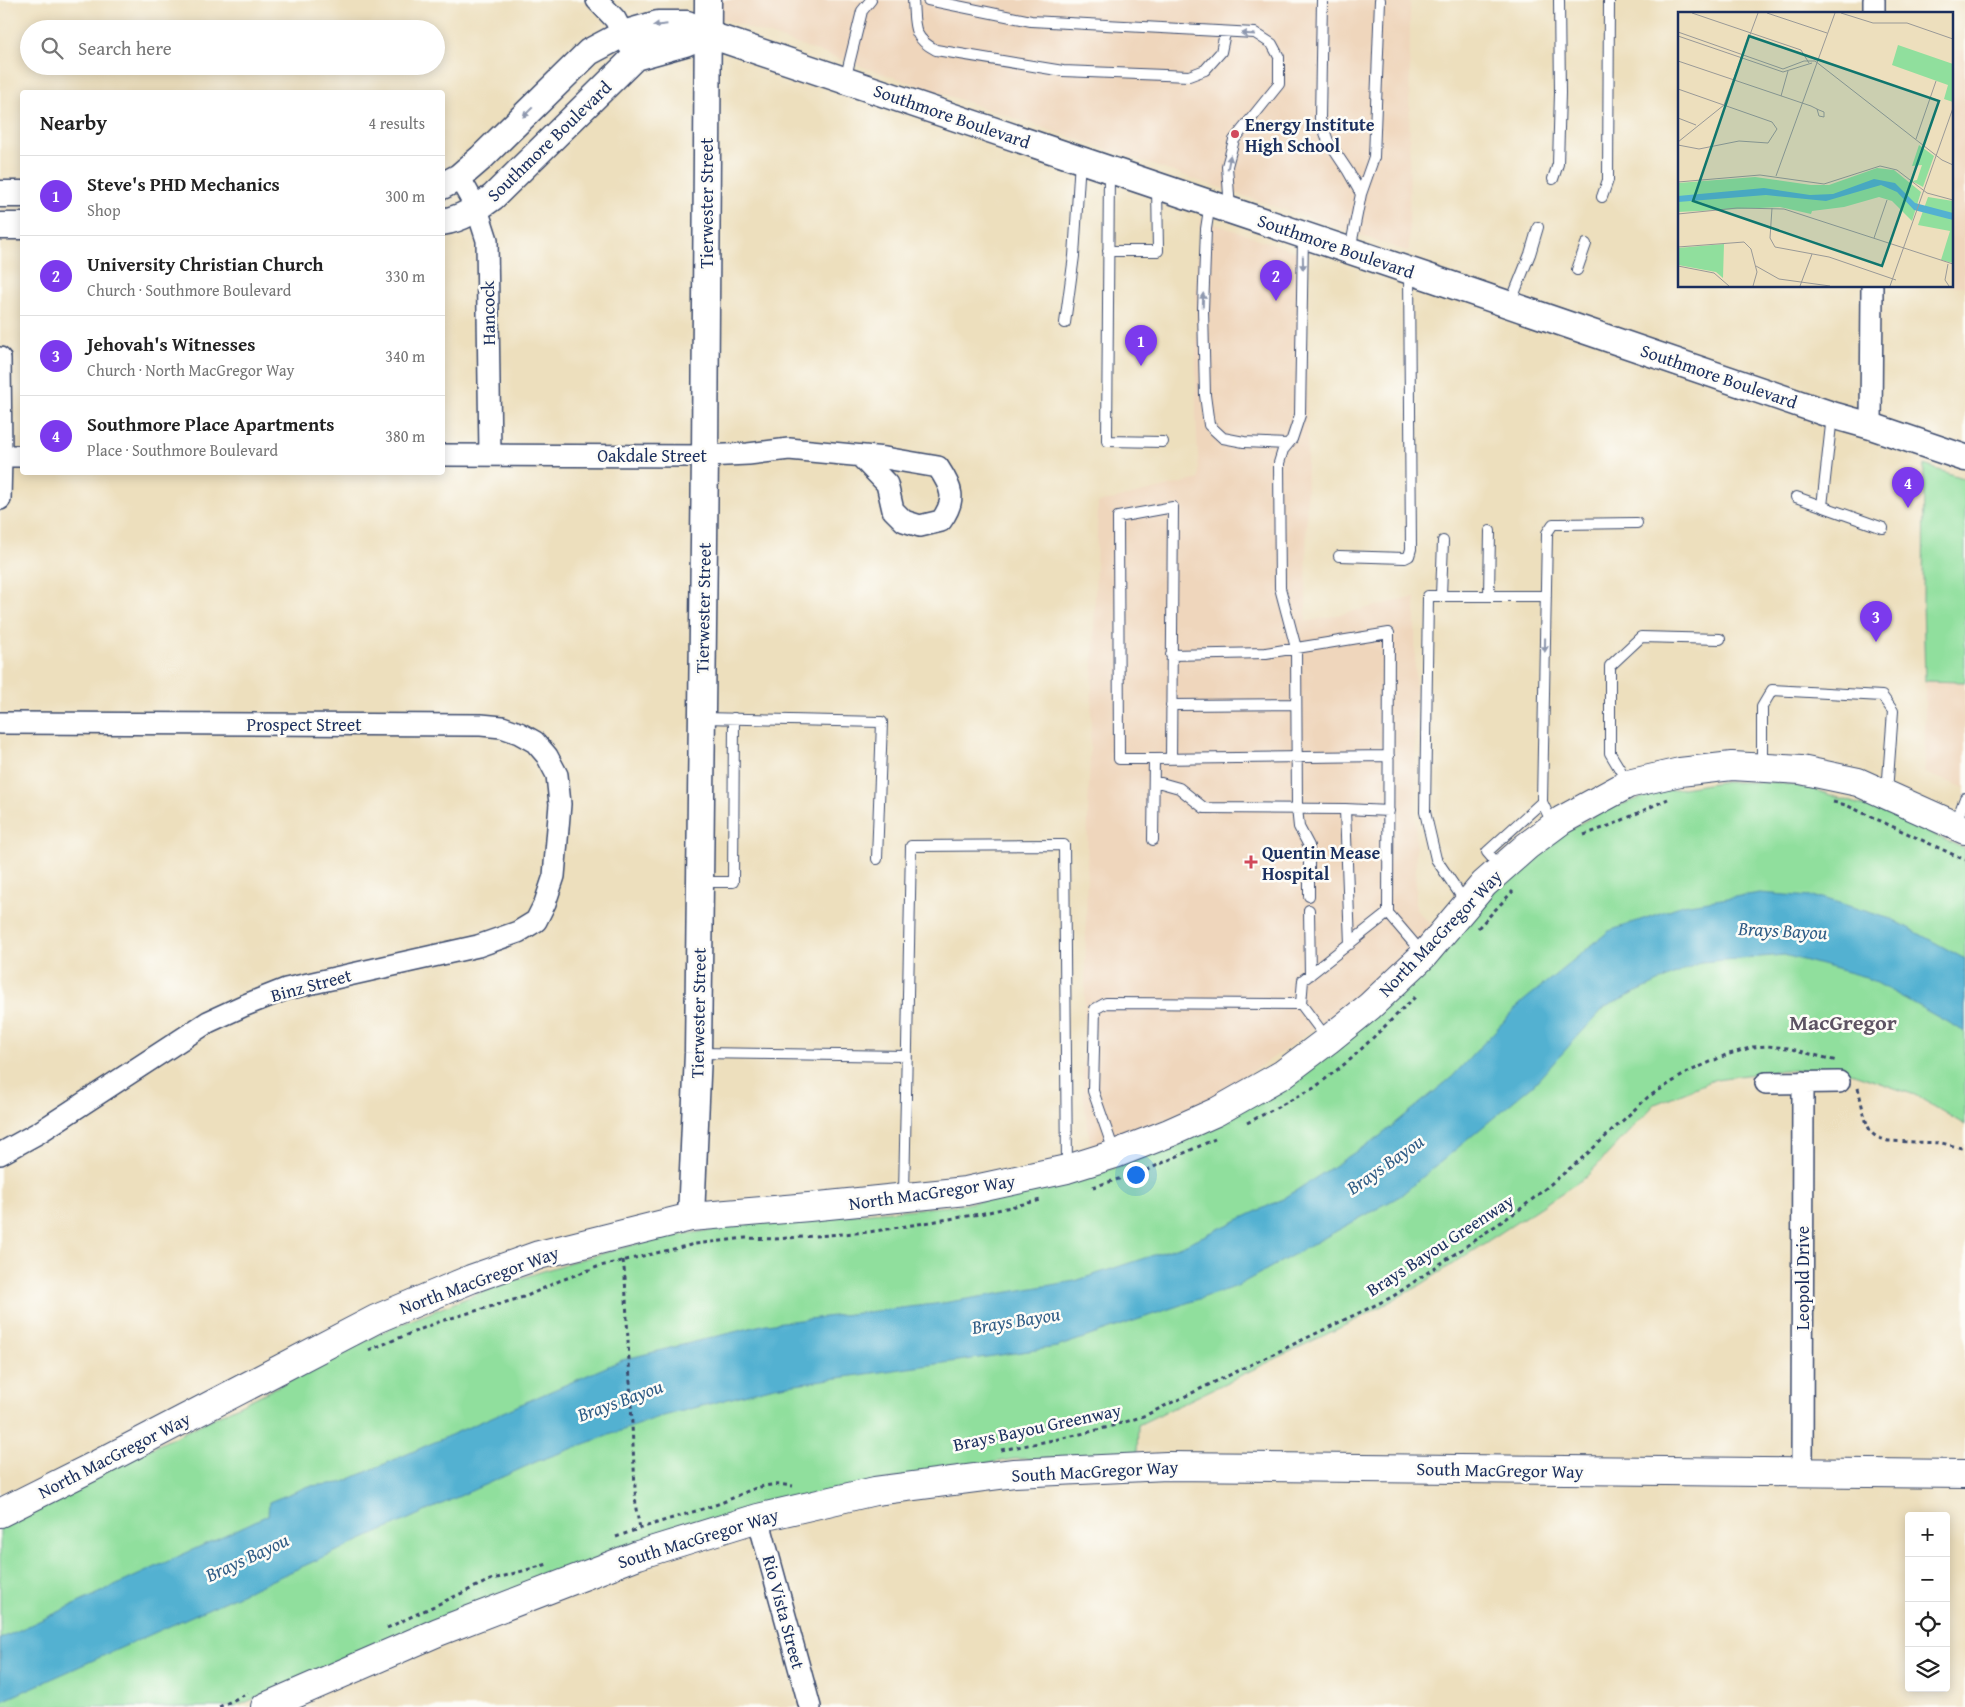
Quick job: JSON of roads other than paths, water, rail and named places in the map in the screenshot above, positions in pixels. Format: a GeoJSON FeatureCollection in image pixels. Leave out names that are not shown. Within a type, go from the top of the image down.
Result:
{"type":"FeatureCollection","features":[{"type":"Feature","properties":{"kind":"main road","name":"North MacGregor Way"},"geometry":{"type":"LineString","coordinates":[[0,1513],[376,1319],[471,1279],[539,1255],[691,1217],[966,1191],[1067,1169],[1115,1154],[1216,1112],[1283,1074],[1370,1006],[1424,955],[1484,884],[1527,846],[1562,820],[1628,784],[1680,772],[1732,766],[1801,770],[1858,782],[1960,828]]}},
{"type":"Feature","properties":{"kind":"main road","name":"South MacGregor Way"},"geometry":{"type":"LineString","coordinates":[[265,1707],[438,1632],[638,1555],[758,1518],[875,1491],[1014,1473],[1157,1467],[1965,1474]]}},
{"type":"Feature","properties":{"kind":"street"},"geometry":{"type":"LineString","coordinates":[[597,0],[615,19],[629,45]]}},
{"type":"Feature","properties":{"kind":"street","name":"Tierwester Street"},"geometry":{"type":"LineString","coordinates":[[691,1217],[698,1053],[708,0]]}},
{"type":"Feature","properties":{"kind":"street","name":"Southmore Boulevard"},"geometry":{"type":"LineString","coordinates":[[451,181],[481,158],[589,52],[629,45],[685,43],[707,34],[1510,304],[1832,415],[1871,426],[1965,458]]}},
{"type":"Feature","properties":{"kind":"street","name":"Southmore Boulevard"},"geometry":{"type":"LineString","coordinates":[[445,222],[452,221],[477,209],[493,197],[629,45]]}},
{"type":"Feature","properties":{"kind":"street","name":"Hancock"},"geometry":{"type":"LineString","coordinates":[[451,181],[477,209],[487,240],[490,455]]}},
{"type":"Feature","properties":{"kind":"street"},"geometry":{"type":"LineString","coordinates":[[0,194],[20,194]]}},
{"type":"Feature","properties":{"kind":"street"},"geometry":{"type":"LineString","coordinates":[[0,226],[20,226]]}},
{"type":"Feature","properties":{"kind":"street"},"geometry":{"type":"LineString","coordinates":[[1871,426],[1872,288]]}},
{"type":"Feature","properties":{"kind":"street"},"geometry":{"type":"LineString","coordinates":[[0,358],[0,499]]}},
{"type":"Feature","properties":{"kind":"street","name":"Oakdale Street"},"geometry":{"type":"LineString","coordinates":[[445,455],[705,456],[748,454],[789,449],[828,451],[860,456]]}},
{"type":"Feature","properties":{"kind":"street"},"geometry":{"type":"LineString","coordinates":[[1,456],[20,456]]}},
{"type":"Feature","properties":{"kind":"street","name":"Prospect Street"},"geometry":{"type":"LineString","coordinates":[[0,723],[481,725],[502,727],[536,742],[557,775],[560,804]]}},
{"type":"Feature","properties":{"kind":"street","name":"Binz Street"},"geometry":{"type":"LineString","coordinates":[[0,1154],[38,1133],[208,1022],[243,1006],[286,989],[478,946],[518,932],[536,921],[545,903],[554,876],[560,804]]}},
{"type":"Feature","properties":{"kind":"street"},"geometry":{"type":"LineString","coordinates":[[1766,1083],[1803,1082],[1845,1075]]}},
{"type":"Feature","properties":{"kind":"street","name":"Leopold Drive"},"geometry":{"type":"LineString","coordinates":[[1802,1473],[1803,1082]]}},
{"type":"Feature","properties":{"kind":"street","name":"Rio Vista Street"},"geometry":{"type":"LineString","coordinates":[[758,1518],[810,1707]]}},
{"type":"Feature","properties":{"kind":"lane"},"geometry":{"type":"LineString","coordinates":[[844,80],[862,12],[871,0]]}},
{"type":"Feature","properties":{"kind":"lane"},"geometry":{"type":"LineString","coordinates":[[913,0],[916,34],[924,44],[936,50],[1063,72],[1189,76],[1205,70],[1221,52],[1226,33]]}},
{"type":"Feature","properties":{"kind":"lane"},"geometry":{"type":"LineString","coordinates":[[928,0],[1031,21],[1255,34],[1272,44],[1279,57],[1279,84],[1234,140],[1220,206],[1206,229],[1203,310],[1205,395],[1210,425],[1223,438],[1244,442],[1287,444]]}},
{"type":"Feature","properties":{"kind":"lane"},"geometry":{"type":"LineString","coordinates":[[1322,0],[1320,119],[1328,141],[1348,171],[1360,194]]}},
{"type":"Feature","properties":{"kind":"lane"},"geometry":{"type":"LineString","coordinates":[[1350,250],[1360,194],[1374,157],[1380,0]]}},
{"type":"Feature","properties":{"kind":"lane"},"geometry":{"type":"LineString","coordinates":[[1553,179],[1558,164],[1560,93],[1558,0]]}},
{"type":"Feature","properties":{"kind":"lane"},"geometry":{"type":"LineString","coordinates":[[1602,196],[1608,180],[1609,0]]}},
{"type":"Feature","properties":{"kind":"lane"},"geometry":{"type":"LineString","coordinates":[[1065,323],[1074,256],[1080,159]]}},
{"type":"Feature","properties":{"kind":"lane"},"geometry":{"type":"LineString","coordinates":[[1109,169],[1107,442],[1163,442]]}},
{"type":"Feature","properties":{"kind":"lane"},"geometry":{"type":"LineString","coordinates":[[1108,251],[1158,251],[1157,185]]}},
{"type":"Feature","properties":{"kind":"lane"},"geometry":{"type":"LineString","coordinates":[[1510,304],[1538,226]]}},
{"type":"Feature","properties":{"kind":"lane"},"geometry":{"type":"LineString","coordinates":[[1303,234],[1300,415],[1294,434],[1283,450],[1279,463],[1280,588],[1296,648],[1297,808],[1299,827],[1308,846],[1308,896]]}},
{"type":"Feature","properties":{"kind":"lane"},"geometry":{"type":"LineString","coordinates":[[1577,270],[1585,247]]}},
{"type":"Feature","properties":{"kind":"lane"},"geometry":{"type":"LineString","coordinates":[[1339,556],[1405,558],[1409,556],[1411,549],[1408,270]]}},
{"type":"Feature","properties":{"kind":"lane"},"geometry":{"type":"LineString","coordinates":[[1822,506],[1832,415]]}},
{"type":"Feature","properties":{"kind":"lane"},"geometry":{"type":"LineString","coordinates":[[1796,497],[1883,528]]}},
{"type":"Feature","properties":{"kind":"lane"},"geometry":{"type":"LineString","coordinates":[[1171,759],[1174,507],[1118,517],[1119,759],[1171,759],[1297,758],[1389,756]]}},
{"type":"Feature","properties":{"kind":"lane"},"geometry":{"type":"LineString","coordinates":[[1553,826],[1542,802],[1547,533],[1553,524],[1637,523]]}},
{"type":"Feature","properties":{"kind":"lane"},"geometry":{"type":"LineString","coordinates":[[1489,596],[1490,531]]}},
{"type":"Feature","properties":{"kind":"lane"},"geometry":{"type":"LineString","coordinates":[[1441,596],[1443,541]]}},
{"type":"Feature","properties":{"kind":"lane"},"geometry":{"type":"LineString","coordinates":[[1467,904],[1436,859],[1425,812],[1428,596],[1546,596]]}},
{"type":"Feature","properties":{"kind":"lane"},"geometry":{"type":"LineString","coordinates":[[1171,655],[1266,653],[1390,633],[1388,913],[1424,955]]}},
{"type":"Feature","properties":{"kind":"lane"},"geometry":{"type":"LineString","coordinates":[[1628,784],[1610,753],[1610,666],[1641,637],[1720,639]]}},
{"type":"Feature","properties":{"kind":"lane"},"geometry":{"type":"LineString","coordinates":[[1762,768],[1762,707],[1772,690],[1882,696],[1893,711],[1886,795]]}},
{"type":"Feature","properties":{"kind":"lane"},"geometry":{"type":"LineString","coordinates":[[1171,705],[1296,704]]}},
{"type":"Feature","properties":{"kind":"lane"},"geometry":{"type":"LineString","coordinates":[[702,718],[882,722],[877,859]]}},
{"type":"Feature","properties":{"kind":"lane"},"geometry":{"type":"LineString","coordinates":[[700,882],[732,882],[734,718]]}},
{"type":"Feature","properties":{"kind":"lane"},"geometry":{"type":"LineString","coordinates":[[1153,840],[1154,759]]}},
{"type":"Feature","properties":{"kind":"lane"},"geometry":{"type":"LineString","coordinates":[[1154,781],[1179,788],[1204,808],[1297,808],[1389,811]]}},
{"type":"Feature","properties":{"kind":"lane"},"geometry":{"type":"LineString","coordinates":[[1960,828],[1965,798]]}},
{"type":"Feature","properties":{"kind":"lane"},"geometry":{"type":"LineString","coordinates":[[1501,869],[1487,852],[1542,802]]}},
{"type":"Feature","properties":{"kind":"lane"},"geometry":{"type":"LineString","coordinates":[[1345,809],[1350,944]]}},
{"type":"Feature","properties":{"kind":"lane"},"geometry":{"type":"LineString","coordinates":[[904,1198],[911,846],[1064,845],[1067,1169]]}},
{"type":"Feature","properties":{"kind":"lane"},"geometry":{"type":"LineString","coordinates":[[1309,910],[1310,975]]}},
{"type":"Feature","properties":{"kind":"lane"},"geometry":{"type":"LineString","coordinates":[[1328,1040],[1301,1004],[1303,980],[1388,913]]}},
{"type":"Feature","properties":{"kind":"lane"},"geometry":{"type":"LineString","coordinates":[[1115,1154],[1093,1091],[1095,1008],[1106,1003],[1301,1004]]}},
{"type":"Feature","properties":{"kind":"lane"},"geometry":{"type":"LineString","coordinates":[[698,1053],[906,1056]]}},
{"type":"Feature","properties":{"kind":"water","name":"Brays Bayou"},"geometry":{"type":"Polygon","coordinates":[[[1760,893],[1823,898],[1894,920],[1965,959],[1965,1032],[1866,977],[1784,955],[1701,962],[1605,1007],[1534,1084],[1400,1196],[1237,1286],[1057,1347],[774,1387],[656,1418],[538,1461],[0,1702],[0,1639],[268,1515],[269,1502],[309,1486],[341,1483],[622,1360],[766,1324],[943,1303],[1075,1281],[1184,1245],[1283,1199],[1380,1136],[1452,1077],[1521,1003],[1609,931],[1683,905],[1760,893]]]}},
{"type":"Feature","properties":{"kind":"place","name":"Energy Institute High School"},"geometry":{"type":"Point","coordinates":[1235,134]}},
{"type":"Feature","properties":{"kind":"place","name":"University Christian Church"},"geometry":{"type":"Point","coordinates":[1276,301]}},
{"type":"Feature","properties":{"kind":"place","name":"Steve's PHD Mechanics"},"geometry":{"type":"Point","coordinates":[1141,366]}},
{"type":"Feature","properties":{"kind":"place","name":"Southmore Place Apartments"},"geometry":{"type":"Point","coordinates":[1908,508]}},
{"type":"Feature","properties":{"kind":"place","name":"Jehovah's Witnesses"},"geometry":{"type":"Point","coordinates":[1876,642]}},
{"type":"Feature","properties":{"kind":"place","name":"Quentin Mease Hospital"},"geometry":{"type":"Point","coordinates":[1251,862]}},
{"type":"Feature","properties":{"kind":"district","name":"MacGregor"},"geometry":{"type":"Point","coordinates":[1843,1022]}}]}
